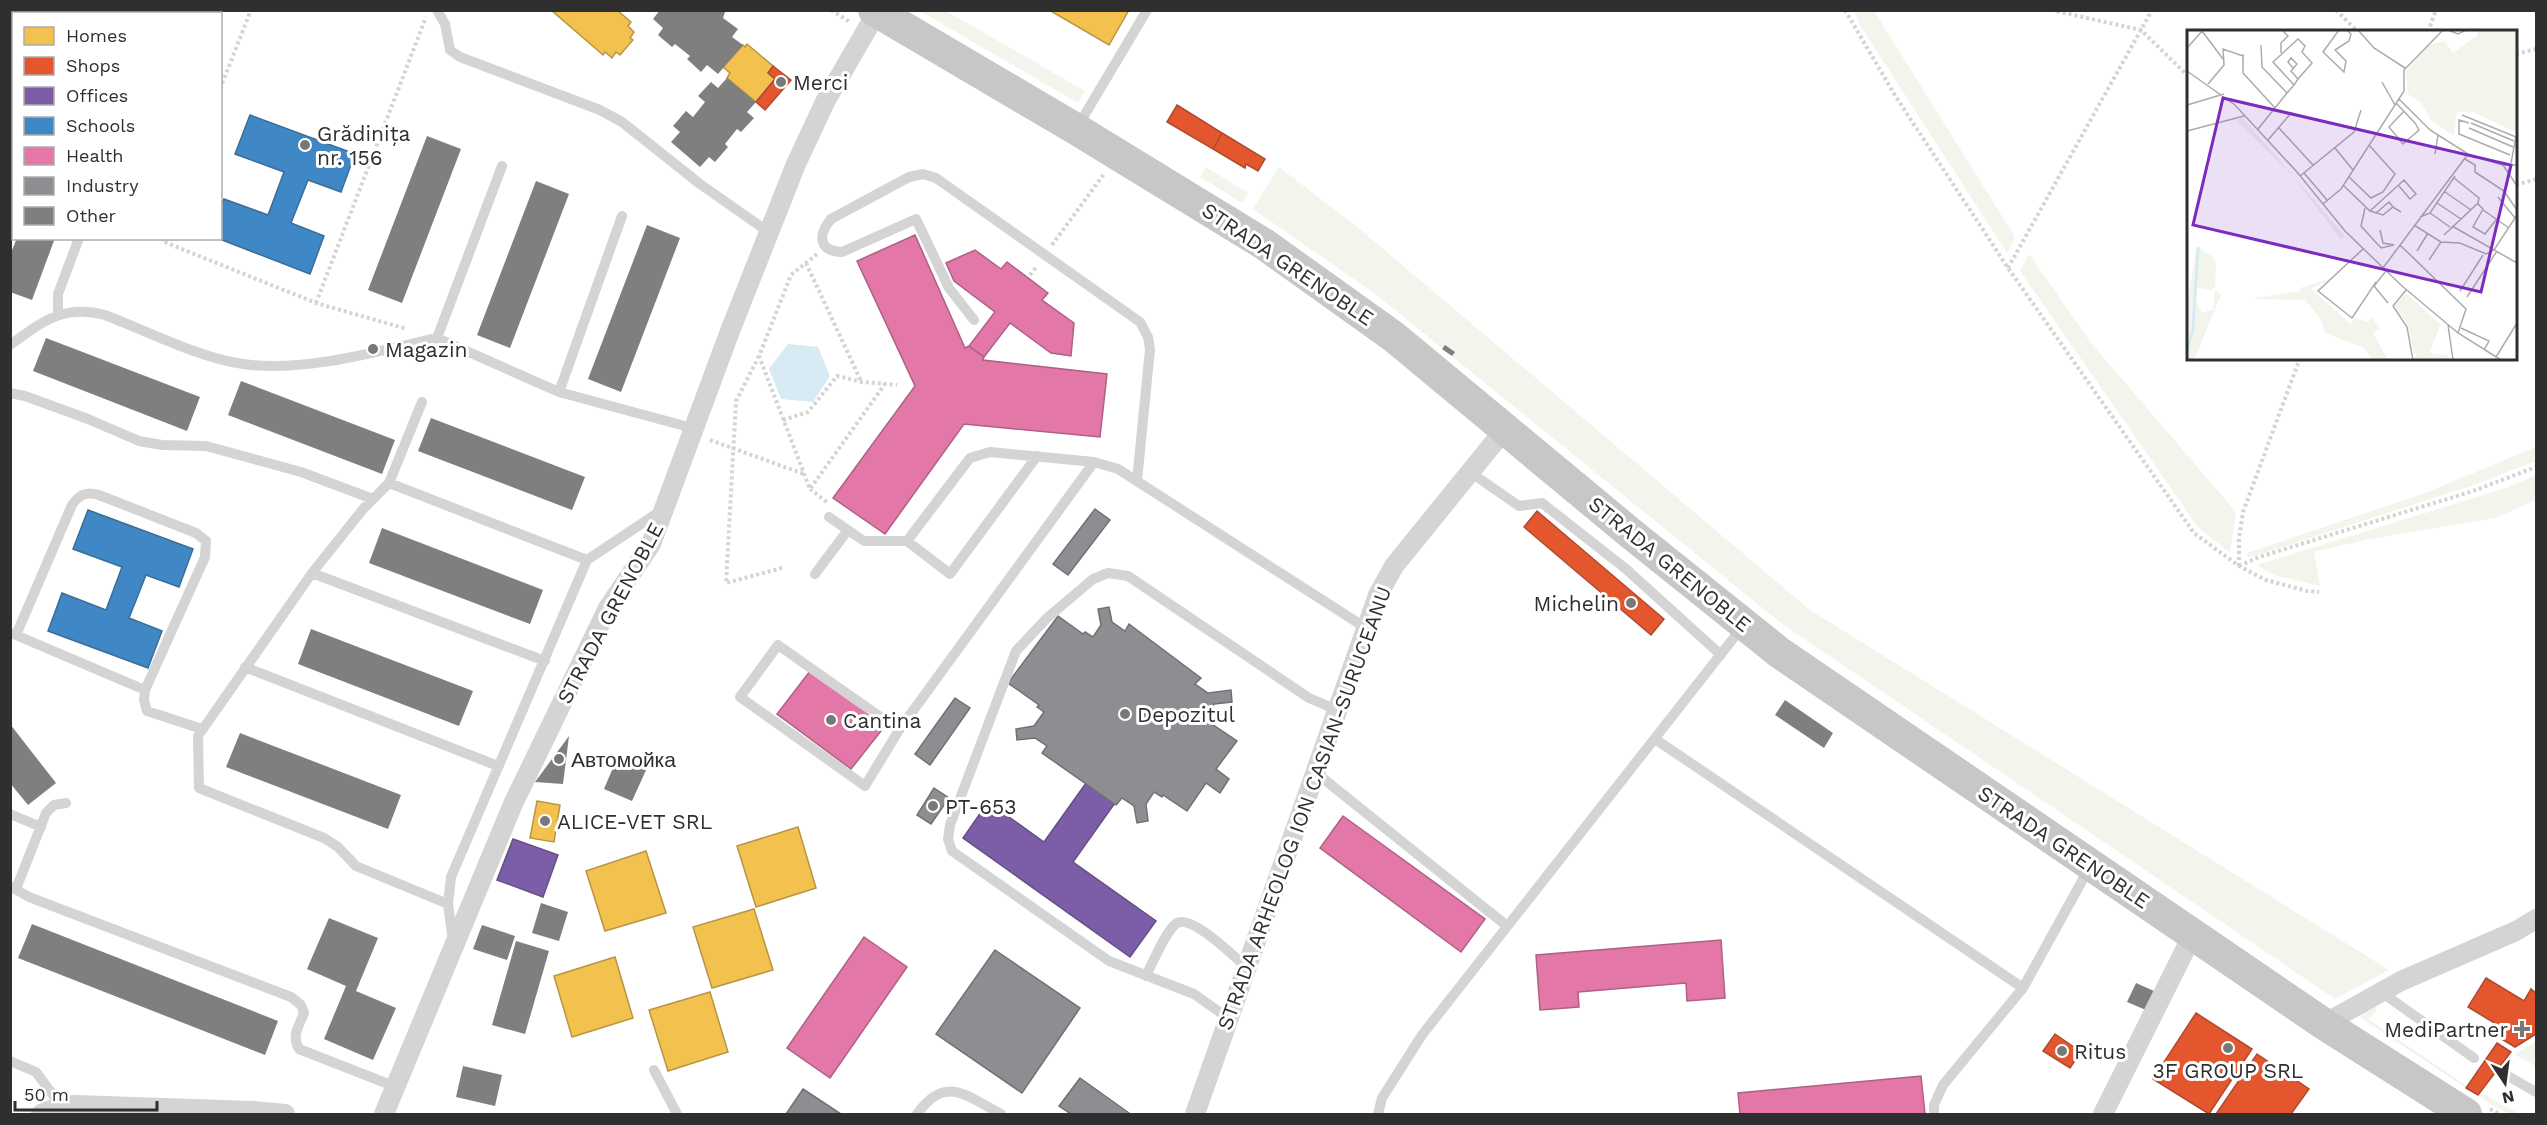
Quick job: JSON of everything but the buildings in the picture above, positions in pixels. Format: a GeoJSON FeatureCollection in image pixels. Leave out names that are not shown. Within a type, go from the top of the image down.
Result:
{"type":"FeatureCollection","features":[{"type":"Feature","properties":{"kind":"main road","name":"STRADA GRENOBLE"},"geometry":{"type":"LineString","coordinates":[[872,18],[1076,129],[1264,244],[1394,337],[1505,429],[1622,539],[1780,653],[2324,1024],[2473,1109]]}},
{"type":"Feature","properties":{"kind":"street","name":"STRADA GRENOBLE"},"geometry":{"type":"LineString","coordinates":[[384,1114],[523,784],[608,608],[651,544],[665,508],[703,434],[730,331],[796,164],[826,100],[872,18]]}},
{"type":"Feature","properties":{"kind":"street","name":"STRADA ARHEOLOG ION CASIAN-SURUCEANU"},"geometry":{"type":"LineString","coordinates":[[1195,1114],[1378,595],[1394,566],[1505,429]]}},
{"type":"Feature","properties":{"kind":"street"},"geometry":{"type":"LineString","coordinates":[[2324,1024],[2400,981],[2516,931],[2536,919]]}},
{"type":"Feature","properties":{"kind":"street"},"geometry":{"type":"LineString","coordinates":[[2103,1114],[2193,934]]}},
{"type":"Feature","properties":{"kind":"street"},"geometry":{"type":"LineString","coordinates":[[41,1114],[61,1106],[120,1106],[285,1114]]}},
{"type":"Feature","properties":{"kind":"lane"},"geometry":{"type":"LineString","coordinates":[[437,10],[445,24],[450,50],[460,57],[600,110],[615,118],[700,184],[770,233]]}},
{"type":"Feature","properties":{"kind":"lane"},"geometry":{"type":"LineString","coordinates":[[1076,129],[1148,10]]}},
{"type":"Feature","properties":{"kind":"lane"},"geometry":{"type":"LineString","coordinates":[[437,338],[502,166]]}},
{"type":"Feature","properties":{"kind":"lane"},"geometry":{"type":"LineString","coordinates":[[974,320],[949,288],[916,219],[842,252],[831,252],[825,247],[821,238],[823,229],[831,219],[909,177],[923,174],[936,178],[1140,322],[1148,337],[1150,349],[1137,481]]}},
{"type":"Feature","properties":{"kind":"lane"},"geometry":{"type":"LineString","coordinates":[[559,392],[622,216]]}},
{"type":"Feature","properties":{"kind":"lane"},"geometry":{"type":"LineString","coordinates":[[58,315],[58,294],[78,240]]}},
{"type":"Feature","properties":{"kind":"lane"},"geometry":{"type":"LineString","coordinates":[[10,345],[34,327],[58,315],[87,310],[216,359],[243,365],[276,366],[324,361],[437,338],[559,392],[703,434]]}},
{"type":"Feature","properties":{"kind":"lane"},"geometry":{"type":"LineString","coordinates":[[10,393],[66,411],[139,441],[162,445],[206,446],[301,472],[373,499]]}},
{"type":"Feature","properties":{"kind":"lane"},"geometry":{"type":"LineString","coordinates":[[422,402],[390,483],[373,499],[312,573],[202,729],[198,736],[199,788],[324,837],[357,866],[448,904]]}},
{"type":"Feature","properties":{"kind":"lane"},"geometry":{"type":"LineString","coordinates":[[907,541],[970,458],[990,452],[1094,462],[1118,469],[1366,628]]}},
{"type":"Feature","properties":{"kind":"lane"},"geometry":{"type":"LineString","coordinates":[[829,517],[864,541],[907,541],[950,574],[1037,456]]}},
{"type":"Feature","properties":{"kind":"lane"},"geometry":{"type":"LineString","coordinates":[[899,730],[778,645],[740,697],[864,786],[899,730],[1094,462]]}},
{"type":"Feature","properties":{"kind":"lane"},"geometry":{"type":"LineString","coordinates":[[1470,472],[1519,506],[1542,503],[1608,555],[1721,655]]}},
{"type":"Feature","properties":{"kind":"lane"},"geometry":{"type":"LineString","coordinates":[[390,483],[587,560]]}},
{"type":"Feature","properties":{"kind":"lane"},"geometry":{"type":"LineString","coordinates":[[145,690],[13,634],[72,505],[80,496],[91,492],[196,533],[206,541],[205,557],[145,690],[144,705],[147,711],[202,729]]}},
{"type":"Feature","properties":{"kind":"lane"},"geometry":{"type":"LineString","coordinates":[[453,947],[448,904],[451,877],[587,560],[665,508]]}},
{"type":"Feature","properties":{"kind":"lane"},"geometry":{"type":"LineString","coordinates":[[815,574],[848,530]]}},
{"type":"Feature","properties":{"kind":"lane"},"geometry":{"type":"LineString","coordinates":[[1608,555],[1622,539]]}},
{"type":"Feature","properties":{"kind":"lane"},"geometry":{"type":"LineString","coordinates":[[312,573],[545,661]]}},
{"type":"Feature","properties":{"kind":"lane"},"geometry":{"type":"LineString","coordinates":[[1228,1018],[1194,994],[1109,961],[952,851],[948,839],[950,825],[1016,651],[1047,618],[1094,579],[1108,573],[1128,576],[1309,698],[1337,710]]}},
{"type":"Feature","properties":{"kind":"lane"},"geometry":{"type":"LineString","coordinates":[[1378,1114],[1382,1098],[1422,1035],[1744,625]]}},
{"type":"Feature","properties":{"kind":"lane"},"geometry":{"type":"LineString","coordinates":[[245,667],[498,766]]}},
{"type":"Feature","properties":{"kind":"lane"},"geometry":{"type":"LineString","coordinates":[[1655,739],[2024,988]]}},
{"type":"Feature","properties":{"kind":"lane"},"geometry":{"type":"LineString","coordinates":[[1315,772],[1507,926]]}},
{"type":"Feature","properties":{"kind":"lane"},"geometry":{"type":"LineString","coordinates":[[66,803],[54,805],[46,813],[13,888],[29,897],[291,997],[301,1005],[304,1013],[295,1033],[295,1042],[299,1049],[396,1087]]}},
{"type":"Feature","properties":{"kind":"lane"},"geometry":{"type":"LineString","coordinates":[[10,814],[41,826]]}},
{"type":"Feature","properties":{"kind":"lane"},"geometry":{"type":"LineString","coordinates":[[1934,1114],[1934,1105],[1942,1085],[2024,988],[2082,881],[2087,864]]}},
{"type":"Feature","properties":{"kind":"lane"},"geometry":{"type":"LineString","coordinates":[[1146,976],[1169,932],[1178,922],[1190,923],[1218,942],[1246,967]]}},
{"type":"Feature","properties":{"kind":"lane"},"geometry":{"type":"LineString","coordinates":[[2381,992],[2474,1058]]}},
{"type":"Feature","properties":{"kind":"lane"},"geometry":{"type":"LineString","coordinates":[[10,1061],[36,1072],[61,1106]]}},
{"type":"Feature","properties":{"kind":"lane"},"geometry":{"type":"LineString","coordinates":[[654,1070],[677,1114]]}},
{"type":"Feature","properties":{"kind":"lane"},"geometry":{"type":"LineString","coordinates":[[2508,1076],[2536,1092]]}},
{"type":"Feature","properties":{"kind":"lane"},"geometry":{"type":"LineString","coordinates":[[917,1114],[933,1096],[948,1090],[957,1092],[1001,1114]]}},
{"type":"Feature","properties":{"kind":"path"},"geometry":{"type":"LineString","coordinates":[[222,84],[251,10]]}},
{"type":"Feature","properties":{"kind":"path"},"geometry":{"type":"LineString","coordinates":[[316,303],[429,10]]}},
{"type":"Feature","properties":{"kind":"path"},"geometry":{"type":"LineString","coordinates":[[831,10],[872,18]]}},
{"type":"Feature","properties":{"kind":"path"},"geometry":{"type":"LineString","coordinates":[[1845,10],[1896,97],[2008,268],[2194,533],[2239,566],[2266,580],[2319,592]]}},
{"type":"Feature","properties":{"kind":"path"},"geometry":{"type":"LineString","coordinates":[[2051,10],[2141,30],[2187,75]]}},
{"type":"Feature","properties":{"kind":"path"},"geometry":{"type":"LineString","coordinates":[[2008,268],[2152,10]]}},
{"type":"Feature","properties":{"kind":"path"},"geometry":{"type":"LineString","coordinates":[[2336,10],[2356,30]]}},
{"type":"Feature","properties":{"kind":"path"},"geometry":{"type":"LineString","coordinates":[[2429,30],[2436,10]]}},
{"type":"Feature","properties":{"kind":"path"},"geometry":{"type":"LineString","coordinates":[[2517,54],[2536,49]]}},
{"type":"Feature","properties":{"kind":"path"},"geometry":{"type":"LineString","coordinates":[[1045,255],[1107,170]]}},
{"type":"Feature","properties":{"kind":"path"},"geometry":{"type":"LineString","coordinates":[[2517,185],[2536,179]]}},
{"type":"Feature","properties":{"kind":"path"},"geometry":{"type":"LineString","coordinates":[[162,240],[316,303],[437,338]]}},
{"type":"Feature","properties":{"kind":"path"},"geometry":{"type":"LineString","coordinates":[[782,568],[726,583],[736,401],[759,356],[791,275],[825,247]]}},
{"type":"Feature","properties":{"kind":"path"},"geometry":{"type":"LineString","coordinates":[[806,263],[862,382]]}},
{"type":"Feature","properties":{"kind":"path"},"geometry":{"type":"LineString","coordinates":[[759,356],[810,489],[885,384]]}},
{"type":"Feature","properties":{"kind":"path"},"geometry":{"type":"LineString","coordinates":[[2239,566],[2239,539],[2243,512],[2299,360]]}},
{"type":"Feature","properties":{"kind":"path"},"geometry":{"type":"LineString","coordinates":[[783,420],[808,412],[837,376],[862,382],[897,385]]}},
{"type":"Feature","properties":{"kind":"path"},"geometry":{"type":"LineString","coordinates":[[703,434],[733,448],[804,474]]}},
{"type":"Feature","properties":{"kind":"path"},"geometry":{"type":"LineString","coordinates":[[2239,566],[2259,557],[2473,491],[2536,467]]}},
{"type":"Feature","properties":{"kind":"path"},"geometry":{"type":"LineString","coordinates":[[2473,1109],[2500,1114]]}},
{"type":"Feature","properties":{"kind":"shaded area"},"geometry":{"type":"Polygon","coordinates":[[[920,11],[946,11],[1085,91],[1078,103],[920,11]]]}},
{"type":"Feature","properties":{"kind":"shaded area"},"geometry":{"type":"Polygon","coordinates":[[[1854,11],[1874,11],[2015,237],[2007,253],[1860,25],[1854,11]]]}},
{"type":"Feature","properties":{"kind":"shaded area"},"geometry":{"type":"Polygon","coordinates":[[[1206,167],[1248,193],[1242,203],[1200,177],[1206,167]]]}},
{"type":"Feature","properties":{"kind":"shaded area"},"geometry":{"type":"Polygon","coordinates":[[[1279,167],[1356,226],[1810,610],[2389,970],[2335,999],[1781,623],[1374,293],[1253,209],[1279,167]]]}},
{"type":"Feature","properties":{"kind":"shaded area"},"geometry":{"type":"Polygon","coordinates":[[[2029,254],[2091,343],[2236,512],[2230,553],[2198,527],[2020,271],[2029,254]]]}},
{"type":"Feature","properties":{"kind":"shaded area"},"geometry":{"type":"Polygon","coordinates":[[[788,344],[818,347],[830,376],[813,402],[781,399],[769,369],[788,344]]]}},
{"type":"Feature","properties":{"kind":"shaded area"},"geometry":{"type":"Polygon","coordinates":[[[2536,447],[2536,461],[2471,486],[2248,558],[2247,553],[2428,492],[2536,447]]]}},
{"type":"Feature","properties":{"kind":"shaded area"},"geometry":{"type":"Polygon","coordinates":[[[2536,475],[2536,500],[2495,518],[2370,539],[2314,552],[2320,586],[2274,575],[2257,565],[2506,488],[2536,475]]]}},
{"type":"Feature","properties":{"kind":"shaded area"},"geometry":{"type":"Polygon","coordinates":[[[2376,1007],[2377,1011],[2368,1019],[2467,1086],[2466,1088],[2361,1018],[2361,1015],[2376,1007]]]}},
{"type":"Feature","properties":{"kind":"shaded area"},"geometry":{"type":"Polygon","coordinates":[[[2536,1041],[2535,1066],[2515,1055],[2536,1041]]]}},
{"type":"Feature","properties":{"kind":"shaded area"},"geometry":{"type":"Polygon","coordinates":[[[2480,1092],[2519,1114],[2508,1113],[2497,1108],[2478,1095],[2480,1092]]]}},
{"type":"Feature","properties":{"kind":"place","name":"Merci"},"geometry":{"type":"Point","coordinates":[781,82]}},
{"type":"Feature","properties":{"kind":"place","name":"Grădinița nr. 156"},"geometry":{"type":"Point","coordinates":[305,145]}},
{"type":"Feature","properties":{"kind":"place","name":"Magazin"},"geometry":{"type":"Point","coordinates":[373,349]}},
{"type":"Feature","properties":{"kind":"place","name":"Michelin"},"geometry":{"type":"Point","coordinates":[1631,603]}},
{"type":"Feature","properties":{"kind":"place","name":"Depozitul"},"geometry":{"type":"Point","coordinates":[1125,714]}},
{"type":"Feature","properties":{"kind":"place","name":"Cantina"},"geometry":{"type":"Point","coordinates":[831,720]}},
{"type":"Feature","properties":{"kind":"place","name":"Автомойка"},"geometry":{"type":"Point","coordinates":[559,759]}},
{"type":"Feature","properties":{"kind":"place","name":"PT-653"},"geometry":{"type":"Point","coordinates":[933,806]}},
{"type":"Feature","properties":{"kind":"place","name":"ALICE-VET SRL"},"geometry":{"type":"Point","coordinates":[545,821]}},
{"type":"Feature","properties":{"kind":"place","name":"MediPartner"},"geometry":{"type":"Point","coordinates":[2522,1029]}},
{"type":"Feature","properties":{"kind":"place","name":"3F GROUP SRL"},"geometry":{"type":"Point","coordinates":[2228,1048]}},
{"type":"Feature","properties":{"kind":"place","name":"Ritus"},"geometry":{"type":"Point","coordinates":[2062,1051]}}]}
